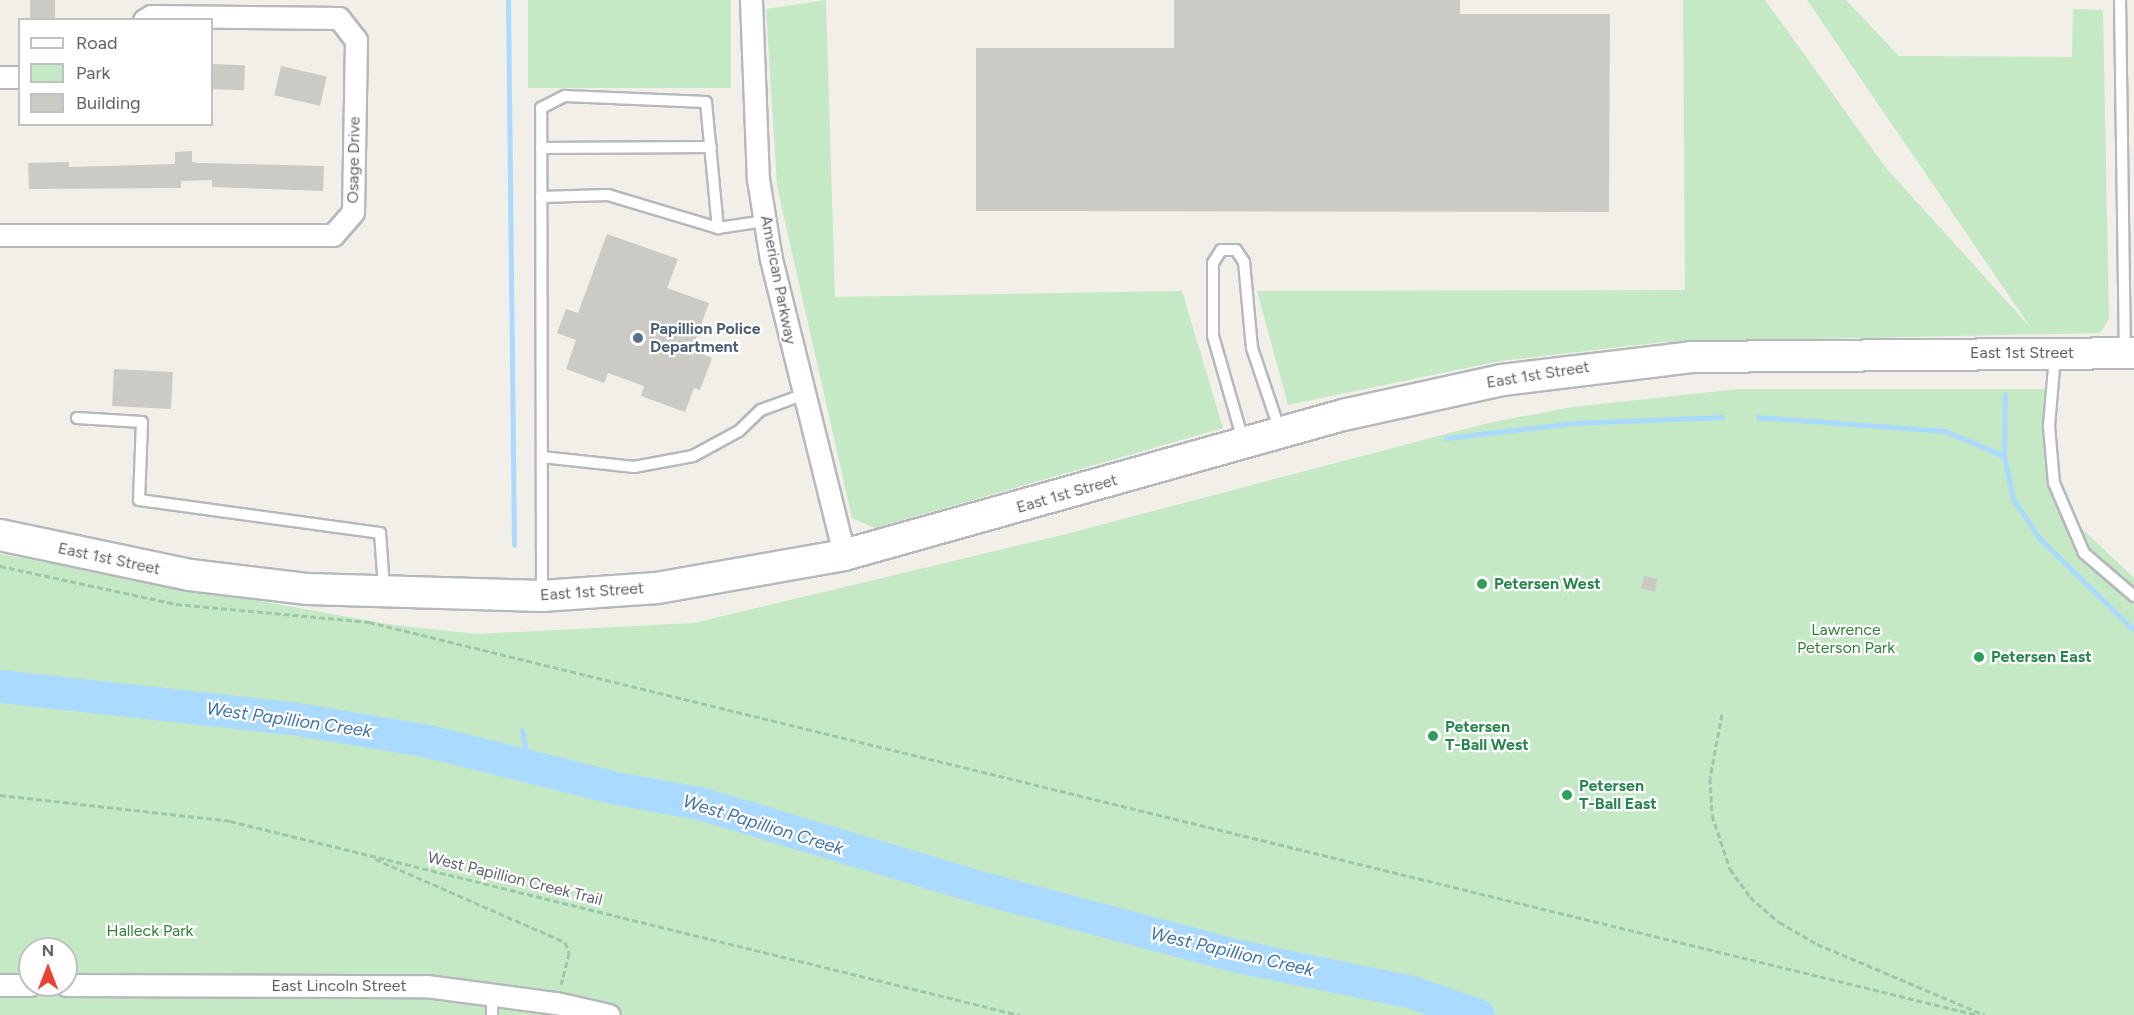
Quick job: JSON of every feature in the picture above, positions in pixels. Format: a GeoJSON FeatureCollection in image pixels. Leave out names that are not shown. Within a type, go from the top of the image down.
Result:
{"type":"FeatureCollection","features":[{"type":"Feature","properties":{"kind":"main road","name":"East 1st Street"},"geometry":{"type":"LineString","coordinates":[[0,535],[190,575],[384,594],[542,596],[657,588],[844,555],[1414,397],[1634,361],[2130,353]]}},
{"type":"Feature","properties":{"kind":"street","name":"American Parkway"},"geometry":{"type":"LineString","coordinates":[[751,0],[758,179],[765,221],[802,394],[844,555]]}},
{"type":"Feature","properties":{"kind":"street","name":"Osage Drive"},"geometry":{"type":"LineString","coordinates":[[0,235],[333,235],[353,212],[356,40],[339,18],[151,16],[148,18]]}},
{"type":"Feature","properties":{"kind":"street"},"geometry":{"type":"LineString","coordinates":[[0,77],[18,77]]}},
{"type":"Feature","properties":{"kind":"street"},"geometry":{"type":"LineString","coordinates":[[0,985],[18,985]]}},
{"type":"Feature","properties":{"kind":"street","name":"East Lincoln Street"},"geometry":{"type":"LineString","coordinates":[[78,985],[426,986],[556,1003],[609,1015]]}},
{"type":"Feature","properties":{"kind":"lane"},"geometry":{"type":"LineString","coordinates":[[2120,0],[2130,353]]}},
{"type":"Feature","properties":{"kind":"lane"},"geometry":{"type":"LineString","coordinates":[[542,596],[541,108],[566,96],[706,102],[718,228]]}},
{"type":"Feature","properties":{"kind":"lane"},"geometry":{"type":"LineString","coordinates":[[541,148],[711,147]]}},
{"type":"Feature","properties":{"kind":"lane"},"geometry":{"type":"LineString","coordinates":[[541,198],[608,195],[718,228],[765,221]]}},
{"type":"Feature","properties":{"kind":"lane"},"geometry":{"type":"LineString","coordinates":[[1244,444],[1213,336],[1213,263],[1221,250],[1236,250],[1244,262],[1253,356],[1281,434]]}},
{"type":"Feature","properties":{"kind":"lane"},"geometry":{"type":"LineString","coordinates":[[2055,353],[2049,426],[2054,483],[2084,553],[2134,596]]}},
{"type":"Feature","properties":{"kind":"lane"},"geometry":{"type":"LineString","coordinates":[[542,457],[634,467],[693,456],[739,431],[761,410],[802,394]]}},
{"type":"Feature","properties":{"kind":"lane"},"geometry":{"type":"LineString","coordinates":[[77,418],[142,422],[139,500],[380,533],[384,594]]}},
{"type":"Feature","properties":{"kind":"lane"},"geometry":{"type":"LineString","coordinates":[[492,993],[492,1015]]}},
{"type":"Feature","properties":{"kind":"path"},"geometry":{"type":"LineString","coordinates":[[0,566],[176,604],[369,622],[1977,1015]]}},
{"type":"Feature","properties":{"kind":"path"},"geometry":{"type":"LineString","coordinates":[[1722,714],[1710,778],[1712,815],[1730,869],[1750,897],[1779,922],[1817,944],[1985,1015]]}},
{"type":"Feature","properties":{"kind":"path","name":"West Papillion Creek Trail"},"geometry":{"type":"LineString","coordinates":[[0,795],[186,813],[1019,1015]]}},
{"type":"Feature","properties":{"kind":"path"},"geometry":{"type":"LineString","coordinates":[[371,857],[565,942],[569,953],[556,1003]]}},
{"type":"Feature","properties":{"kind":"green space"},"geometry":{"type":"Polygon","coordinates":[[[528,0],[731,0],[731,88],[528,88],[528,0]]]}},
{"type":"Feature","properties":{"kind":"green space"},"geometry":{"type":"Polygon","coordinates":[[[826,0],[835,297],[1182,291],[1223,428],[875,528],[852,518],[777,186],[766,9],[826,0]]]}},
{"type":"Feature","properties":{"kind":"green space"},"geometry":{"type":"Polygon","coordinates":[[[1683,0],[1765,0],[1886,168],[2031,328],[1807,0],[1846,0],[1899,56],[2072,57],[2073,9],[2103,10],[2109,319],[2100,333],[1663,342],[1500,361],[1288,405],[1257,291],[1685,290],[1683,0]]]}},
{"type":"Feature","properties":{"kind":"green space"},"geometry":{"type":"Polygon","coordinates":[[[1739,389],[2055,389],[2056,504],[2134,578],[2134,1015],[0,1015],[0,554],[393,625],[477,634],[694,623],[1066,534],[1488,423],[1573,407],[1739,389]]]}},
{"type":"Feature","properties":{"kind":"building"},"geometry":{"type":"Polygon","coordinates":[[[30,0],[55,0],[55,18],[30,18],[30,0]]]}},
{"type":"Feature","properties":{"kind":"building"},"geometry":{"type":"Polygon","coordinates":[[[1174,0],[1460,0],[1460,14],[1610,14],[1609,212],[976,211],[976,48],[1174,48],[1174,0]]]}},
{"type":"Feature","properties":{"kind":"building"},"geometry":{"type":"Polygon","coordinates":[[[213,64],[245,65],[244,90],[213,89],[213,64]]]}},
{"type":"Feature","properties":{"kind":"building"},"geometry":{"type":"Polygon","coordinates":[[[281,66],[327,77],[320,106],[274,95],[281,66]]]}},
{"type":"Feature","properties":{"kind":"building"},"geometry":{"type":"Polygon","coordinates":[[[192,151],[192,162],[199,163],[324,166],[323,191],[212,187],[212,180],[181,181],[181,188],[29,189],[28,163],[69,162],[69,167],[175,164],[175,152],[192,151]]]}},
{"type":"Feature","properties":{"kind":"building"},"geometry":{"type":"Polygon","coordinates":[[[607,234],[678,259],[667,288],[709,303],[692,350],[712,358],[700,390],[694,388],[685,412],[641,396],[644,386],[608,373],[604,383],[566,369],[576,340],[557,333],[566,309],[578,313],[607,234]]]}},
{"type":"Feature","properties":{"kind":"building"},"geometry":{"type":"Polygon","coordinates":[[[114,369],[173,372],[171,409],[112,406],[114,369]]]}},
{"type":"Feature","properties":{"kind":"building"},"geometry":{"type":"Polygon","coordinates":[[[1644,576],[1658,579],[1655,592],[1641,589],[1644,576]]]}},
{"type":"Feature","properties":{"kind":"waterway"},"geometry":{"type":"LineString","coordinates":[[508,0],[514,545]]}},
{"type":"Feature","properties":{"kind":"waterway"},"geometry":{"type":"LineString","coordinates":[[2005,394],[2004,456],[2013,499],[2040,539],[2134,630]]}},
{"type":"Feature","properties":{"kind":"waterway"},"geometry":{"type":"LineString","coordinates":[[1446,438],[1574,423],[1722,417]]}},
{"type":"Feature","properties":{"kind":"waterway"},"geometry":{"type":"LineString","coordinates":[[1758,417],[1945,431],[2004,456]]}},
{"type":"Feature","properties":{"kind":"waterway","name":"West Papillion Creek"},"geometry":{"type":"LineString","coordinates":[[0,686],[292,718],[428,741],[621,789],[699,803],[975,886],[1238,956],[1412,992],[1478,1015]]}},
{"type":"Feature","properties":{"kind":"waterway"},"geometry":{"type":"LineString","coordinates":[[522,730],[528,765]]}},
{"type":"Feature","properties":{"kind":"place","name":"Papillion Police Department"},"geometry":{"type":"Point","coordinates":[638,338]}},
{"type":"Feature","properties":{"kind":"place","name":"Petersen West"},"geometry":{"type":"Point","coordinates":[1482,584]}},
{"type":"Feature","properties":{"kind":"place","name":"Petersen East"},"geometry":{"type":"Point","coordinates":[1979,657]}},
{"type":"Feature","properties":{"kind":"place","name":"Petersen T-Ball West"},"geometry":{"type":"Point","coordinates":[1433,736]}},
{"type":"Feature","properties":{"kind":"place","name":"Petersen T-Ball East"},"geometry":{"type":"Point","coordinates":[1567,795]}},
{"type":"Feature","properties":{"kind":"park label","name":"Lawrence Peterson Park"},"geometry":{"type":"Point","coordinates":[1846,639]}},
{"type":"Feature","properties":{"kind":"park label","name":"Halleck Park"},"geometry":{"type":"Point","coordinates":[150,931]}}]}
